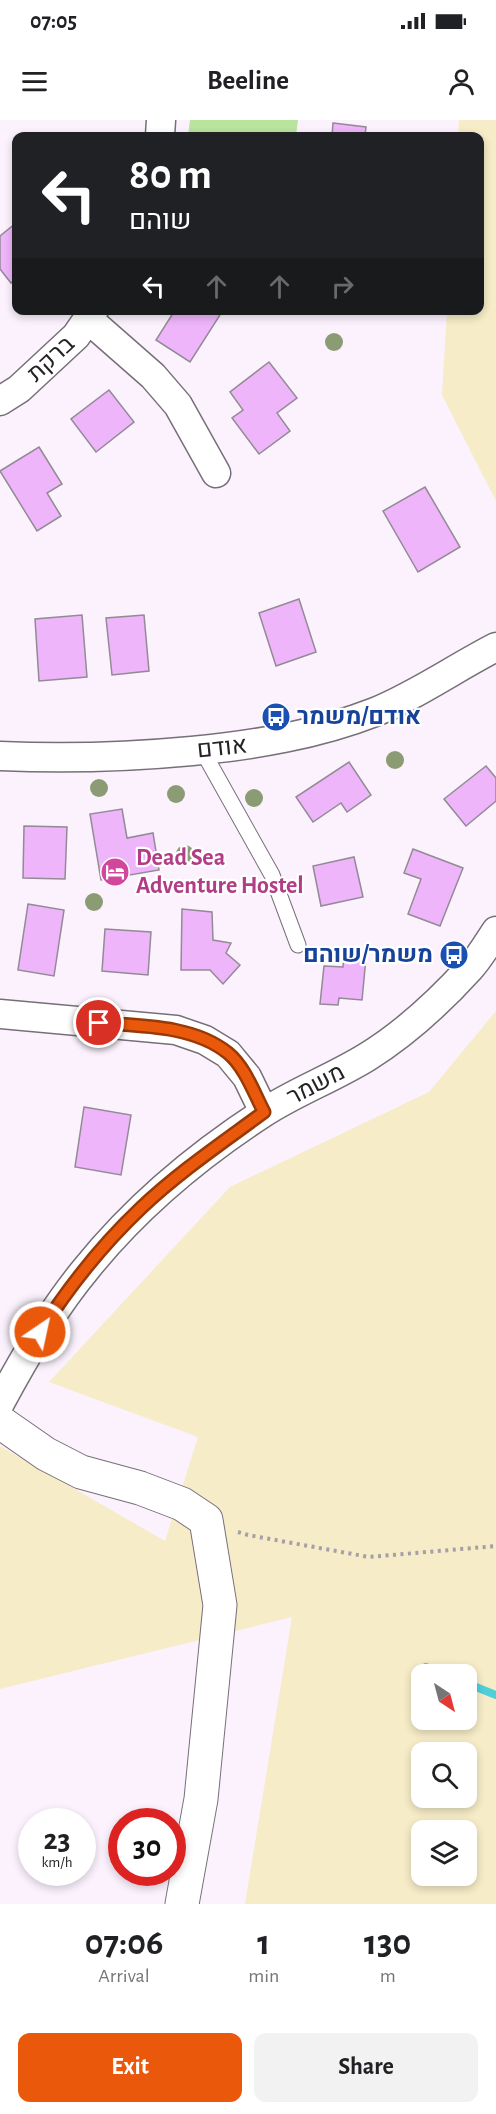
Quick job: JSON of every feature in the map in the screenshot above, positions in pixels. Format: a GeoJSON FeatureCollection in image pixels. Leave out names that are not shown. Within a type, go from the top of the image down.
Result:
{"type":"FeatureCollection","features":[{"type":"Feature","properties":{"kind":"main road"},"geometry":{"type":"LineString","coordinates":[[0,1422],[46,1454],[81,1472],[140,1488],[182,1504],[206,1520],[220,1605],[201,1799],[182,1904]]}},
{"type":"Feature","properties":{"kind":"street","name":"ברקת"},"geometry":{"type":"LineString","coordinates":[[0,400],[19,389],[76,336],[91,315]]}},
{"type":"Feature","properties":{"kind":"street"},"geometry":{"type":"LineString","coordinates":[[91,315],[153,376],[177,405],[216,473]]}},
{"type":"Feature","properties":{"kind":"street","name":"אודם"},"geometry":{"type":"LineString","coordinates":[[0,756],[54,759],[151,755],[244,746],[312,732],[375,712],[496,647]]}},
{"type":"Feature","properties":{"kind":"street","name":"משמר"},"geometry":{"type":"LineString","coordinates":[[0,1403],[51,1316],[93,1260],[140,1209],[171,1181],[264,1112],[368,1056],[425,1013],[471,967],[496,931]]}},
{"type":"Feature","properties":{"kind":"street"},"geometry":{"type":"LineString","coordinates":[[0,1014],[176,1030],[205,1040],[228,1053],[247,1077],[264,1112]]}},
{"type":"Feature","properties":{"kind":"lane"},"geometry":{"type":"LineString","coordinates":[[202,750],[272,875],[298,945]]}},
{"type":"Feature","properties":{"kind":"path"},"geometry":{"type":"LineString","coordinates":[[206,1520],[248,1535],[369,1557],[496,1546]]}},
{"type":"Feature","properties":{"kind":"green space"},"geometry":{"type":"Polygon","coordinates":[[[190,120],[298,120],[296,132],[188,132],[190,120]]]}},
{"type":"Feature","properties":{"kind":"sand"},"geometry":{"type":"Polygon","coordinates":[[[459,120],[496,120],[496,501],[442,395],[447,315],[484,315],[484,132],[458,132],[459,120]]]}},
{"type":"Feature","properties":{"kind":"sand"},"geometry":{"type":"Polygon","coordinates":[[[496,1011],[496,1904],[245,1904],[292,1617],[0,1689],[0,1446],[165,1541],[198,1437],[49,1382],[230,1187],[429,1092],[496,1011]]]}},
{"type":"Feature","properties":{"kind":"building"},"geometry":{"type":"Polygon","coordinates":[[[333,123],[366,127],[365,132],[332,132],[333,123]]]}},
{"type":"Feature","properties":{"kind":"building"},"geometry":{"type":"Polygon","coordinates":[[[12,226],[11,283],[0,269],[0,236],[12,226]]]}},
{"type":"Feature","properties":{"kind":"building"},"geometry":{"type":"Polygon","coordinates":[[[172,315],[220,315],[190,362],[156,340],[172,315]]]}},
{"type":"Feature","properties":{"kind":"building"},"geometry":{"type":"Polygon","coordinates":[[[269,362],[297,398],[277,413],[290,431],[259,454],[232,418],[243,410],[230,392],[269,362]]]}},
{"type":"Feature","properties":{"kind":"building"},"geometry":{"type":"Polygon","coordinates":[[[109,390],[134,422],[96,452],[71,419],[109,390]]]}},
{"type":"Feature","properties":{"kind":"building"},"geometry":{"type":"Polygon","coordinates":[[[39,447],[62,484],[47,493],[61,516],[37,531],[0,471],[39,447]]]}},
{"type":"Feature","properties":{"kind":"building"},"geometry":{"type":"Polygon","coordinates":[[[425,487],[460,547],[418,572],[383,511],[425,487]]]}},
{"type":"Feature","properties":{"kind":"building"},"geometry":{"type":"Polygon","coordinates":[[[299,599],[316,652],[276,666],[259,613],[299,599]]]}},
{"type":"Feature","properties":{"kind":"building"},"geometry":{"type":"Polygon","coordinates":[[[82,615],[87,677],[39,681],[35,619],[82,615]]]}},
{"type":"Feature","properties":{"kind":"building"},"geometry":{"type":"Polygon","coordinates":[[[144,615],[149,671],[112,675],[106,618],[144,615]]]}},
{"type":"Feature","properties":{"kind":"building"},"geometry":{"type":"Polygon","coordinates":[[[349,762],[371,795],[347,812],[341,803],[313,822],[296,797],[349,762]]]}},
{"type":"Feature","properties":{"kind":"building"},"geometry":{"type":"Polygon","coordinates":[[[486,766],[496,778],[496,801],[466,826],[444,799],[486,766]]]}},
{"type":"Feature","properties":{"kind":"building"},"geometry":{"type":"Polygon","coordinates":[[[122,809],[127,838],[153,833],[159,870],[101,880],[90,814],[122,809]]]}},
{"type":"Feature","properties":{"kind":"building"},"geometry":{"type":"Polygon","coordinates":[[[24,826],[67,827],[65,879],[23,878],[24,826]]]}},
{"type":"Feature","properties":{"kind":"building"},"geometry":{"type":"Polygon","coordinates":[[[413,849],[463,868],[440,926],[408,914],[421,879],[404,873],[413,849]]]}},
{"type":"Feature","properties":{"kind":"building"},"geometry":{"type":"Polygon","coordinates":[[[354,857],[363,897],[321,906],[313,866],[354,857]]]}},
{"type":"Feature","properties":{"kind":"building"},"geometry":{"type":"Polygon","coordinates":[[[28,904],[64,910],[54,976],[18,970],[28,904]]]}},
{"type":"Feature","properties":{"kind":"building"},"geometry":{"type":"Polygon","coordinates":[[[182,909],[212,912],[213,940],[231,943],[226,953],[240,965],[223,984],[210,970],[181,970],[182,909]]]}},
{"type":"Feature","properties":{"kind":"building"},"geometry":{"type":"Polygon","coordinates":[[[105,929],[151,932],[148,975],[102,971],[105,929]]]}},
{"type":"Feature","properties":{"kind":"building"},"geometry":{"type":"Polygon","coordinates":[[[344,955],[366,958],[362,1000],[339,998],[338,1005],[320,1004],[324,966],[343,967],[344,955]]]}},
{"type":"Feature","properties":{"kind":"building"},"geometry":{"type":"Polygon","coordinates":[[[84,1107],[131,1115],[121,1175],[75,1167],[84,1107]]]}},
{"type":"Feature","properties":{"kind":"waterway"},"geometry":{"type":"LineString","coordinates":[[477,1687],[496,1695]]}},
{"type":"Feature","properties":{"kind":"place","name":"אודם/משמר"},"geometry":{"type":"Point","coordinates":[276,717]}},
{"type":"Feature","properties":{"kind":"place","name":"Dead Sea Adventure Hostel"},"geometry":{"type":"Point","coordinates":[115,872]}},
{"type":"Feature","properties":{"kind":"place","name":"משמר/שוהם"},"geometry":{"type":"Point","coordinates":[454,955]}},
{"type":"Feature","properties":{"kind":"route"},"geometry":{"type":"LineString","coordinates":[[40,1332],[86,1269],[140,1209],[171,1181],[264,1112],[247,1077],[228,1053],[205,1040],[176,1030],[99,1023]]}}]}
